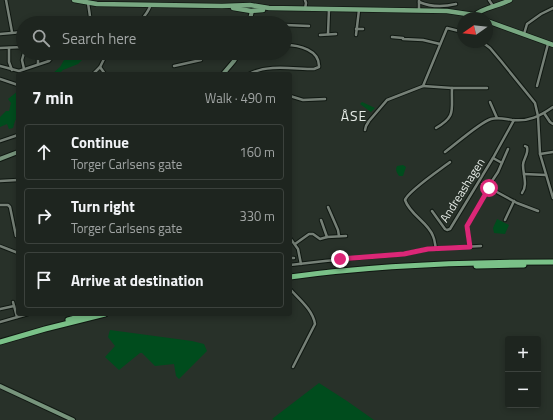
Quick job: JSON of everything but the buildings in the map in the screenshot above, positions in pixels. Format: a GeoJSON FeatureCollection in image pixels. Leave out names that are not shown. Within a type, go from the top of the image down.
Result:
{"type":"FeatureCollection","features":[{"type":"Feature","properties":{"kind":"highway"},"geometry":{"type":"LineString","coordinates":[[292,277],[382,267],[445,263],[553,262]]}},
{"type":"Feature","properties":{"kind":"highway"},"geometry":{"type":"LineString","coordinates":[[292,280],[327,275],[430,267],[553,265]]}},
{"type":"Feature","properties":{"kind":"highway"},"geometry":{"type":"LineString","coordinates":[[0,339],[83,316]]}},
{"type":"Feature","properties":{"kind":"highway"},"geometry":{"type":"LineString","coordinates":[[0,342],[98,316]]}},
{"type":"Feature","properties":{"kind":"main road"},"geometry":{"type":"LineString","coordinates":[[75,0],[88,3],[222,6],[250,9],[419,10],[457,12]]}},
{"type":"Feature","properties":{"kind":"main road"},"geometry":{"type":"LineString","coordinates":[[483,12],[486,9],[510,0]]}},
{"type":"Feature","properties":{"kind":"main road"},"geometry":{"type":"LineString","coordinates":[[250,9],[250,16]]}},
{"type":"Feature","properties":{"kind":"main road"},"geometry":{"type":"LineString","coordinates":[[366,10],[457,14]]}},
{"type":"Feature","properties":{"kind":"main road"},"geometry":{"type":"LineString","coordinates":[[493,24],[551,44]]}},
{"type":"Feature","properties":{"kind":"main road"},"geometry":{"type":"LineString","coordinates":[[225,72],[235,60]]}},
{"type":"Feature","properties":{"kind":"main road"},"geometry":{"type":"LineString","coordinates":[[0,159],[16,153]]}},
{"type":"Feature","properties":{"kind":"main road"},"geometry":{"type":"LineString","coordinates":[[0,386],[73,420]]}},
{"type":"Feature","properties":{"kind":"street"},"geometry":{"type":"LineString","coordinates":[[6,0],[12,32]]}},
{"type":"Feature","properties":{"kind":"street"},"geometry":{"type":"LineString","coordinates":[[304,9],[305,0]]}},
{"type":"Feature","properties":{"kind":"street"},"geometry":{"type":"LineString","coordinates":[[452,0],[452,5]]}},
{"type":"Feature","properties":{"kind":"street"},"geometry":{"type":"LineString","coordinates":[[489,0],[494,7]]}},
{"type":"Feature","properties":{"kind":"street"},"geometry":{"type":"LineString","coordinates":[[419,10],[420,1],[432,6],[456,4]]}},
{"type":"Feature","properties":{"kind":"street"},"geometry":{"type":"LineString","coordinates":[[88,3],[90,16]]}},
{"type":"Feature","properties":{"kind":"street"},"geometry":{"type":"LineString","coordinates":[[145,16],[150,8],[150,5]]}},
{"type":"Feature","properties":{"kind":"street"},"geometry":{"type":"LineString","coordinates":[[524,35],[527,24],[553,8]]}},
{"type":"Feature","properties":{"kind":"street"},"geometry":{"type":"LineString","coordinates":[[328,34],[329,9]]}},
{"type":"Feature","properties":{"kind":"street"},"geometry":{"type":"LineString","coordinates":[[356,35],[359,10]]}},
{"type":"Feature","properties":{"kind":"street"},"geometry":{"type":"LineString","coordinates":[[292,25],[309,26]]}},
{"type":"Feature","properties":{"kind":"street"},"geometry":{"type":"LineString","coordinates":[[423,86],[447,28],[457,30]]}},
{"type":"Feature","properties":{"kind":"street"},"geometry":{"type":"LineString","coordinates":[[356,29],[363,29]]}},
{"type":"Feature","properties":{"kind":"street"},"geometry":{"type":"LineString","coordinates":[[0,34],[16,32]]}},
{"type":"Feature","properties":{"kind":"street"},"geometry":{"type":"LineString","coordinates":[[320,35],[336,34]]}},
{"type":"Feature","properties":{"kind":"street"},"geometry":{"type":"LineString","coordinates":[[392,37],[423,40],[440,44]]}},
{"type":"Feature","properties":{"kind":"street"},"geometry":{"type":"LineString","coordinates":[[537,86],[551,44]]}},
{"type":"Feature","properties":{"kind":"street"},"geometry":{"type":"LineString","coordinates":[[254,72],[273,68],[314,69],[318,67],[318,61],[315,56],[302,47],[292,45]]}},
{"type":"Feature","properties":{"kind":"street"},"geometry":{"type":"LineString","coordinates":[[0,48],[16,47]]}},
{"type":"Feature","properties":{"kind":"street"},"geometry":{"type":"LineString","coordinates":[[9,48],[9,62],[12,66],[12,70]]}},
{"type":"Feature","properties":{"kind":"street"},"geometry":{"type":"LineString","coordinates":[[488,48],[532,99],[536,106],[540,154],[553,198]]}},
{"type":"Feature","properties":{"kind":"street"},"geometry":{"type":"LineString","coordinates":[[22,60],[24,69]]}},
{"type":"Feature","properties":{"kind":"street"},"geometry":{"type":"LineString","coordinates":[[0,66],[17,71],[50,60]]}},
{"type":"Feature","properties":{"kind":"street"},"geometry":{"type":"LineString","coordinates":[[95,72],[104,60]]}},
{"type":"Feature","properties":{"kind":"street"},"geometry":{"type":"LineString","coordinates":[[174,66],[201,60]]}},
{"type":"Feature","properties":{"kind":"street"},"geometry":{"type":"LineString","coordinates":[[100,67],[104,72]]}},
{"type":"Feature","properties":{"kind":"street"},"geometry":{"type":"LineString","coordinates":[[0,79],[16,83]]}},
{"type":"Feature","properties":{"kind":"street"},"geometry":{"type":"LineString","coordinates":[[365,130],[366,126],[387,100],[423,86],[487,88]]}},
{"type":"Feature","properties":{"kind":"street"},"geometry":{"type":"LineString","coordinates":[[436,128],[449,120],[451,115],[452,88]]}},
{"type":"Feature","properties":{"kind":"street"},"geometry":{"type":"LineString","coordinates":[[292,97],[302,100],[325,99]]}},
{"type":"Feature","properties":{"kind":"street"},"geometry":{"type":"LineString","coordinates":[[490,102],[497,118]]}},
{"type":"Feature","properties":{"kind":"street"},"geometry":{"type":"LineString","coordinates":[[445,152],[484,123],[492,119],[526,120],[538,116],[553,107]]}},
{"type":"Feature","properties":{"kind":"street"},"geometry":{"type":"LineString","coordinates":[[544,113],[553,124]]}},
{"type":"Feature","properties":{"kind":"street","name":"Andreashagen"},"geometry":{"type":"LineString","coordinates":[[432,211],[445,229],[450,229],[514,120]]}},
{"type":"Feature","properties":{"kind":"street"},"geometry":{"type":"LineString","coordinates":[[0,141],[16,136]]}},
{"type":"Feature","properties":{"kind":"street"},"geometry":{"type":"LineString","coordinates":[[522,193],[525,187],[523,163],[528,151],[527,147],[524,146]]}},
{"type":"Feature","properties":{"kind":"street","name":"Andreashagen"},"geometry":{"type":"LineString","coordinates":[[492,182],[508,149]]}},
{"type":"Feature","properties":{"kind":"street"},"geometry":{"type":"LineString","coordinates":[[540,154],[553,152]]}},
{"type":"Feature","properties":{"kind":"street","name":"Andreashagen"},"geometry":{"type":"LineString","coordinates":[[493,158],[502,163]]}},
{"type":"Feature","properties":{"kind":"street"},"geometry":{"type":"LineString","coordinates":[[436,249],[435,241],[431,232],[414,213],[405,200],[406,197],[450,162]]}},
{"type":"Feature","properties":{"kind":"street"},"geometry":{"type":"LineString","coordinates":[[524,174],[546,175]]}},
{"type":"Feature","properties":{"kind":"street"},"geometry":{"type":"LineString","coordinates":[[0,181],[16,180]]}},
{"type":"Feature","properties":{"kind":"street"},"geometry":{"type":"LineString","coordinates":[[482,184],[514,201],[538,211]]}},
{"type":"Feature","properties":{"kind":"street"},"geometry":{"type":"LineString","coordinates":[[470,247],[467,226],[489,188]]}},
{"type":"Feature","properties":{"kind":"street"},"geometry":{"type":"LineString","coordinates":[[505,220],[514,201]]}},
{"type":"Feature","properties":{"kind":"street"},"geometry":{"type":"LineString","coordinates":[[0,205],[8,205],[10,207],[16,236]]}},
{"type":"Feature","properties":{"kind":"street"},"geometry":{"type":"LineString","coordinates":[[328,207],[339,236]]}},
{"type":"Feature","properties":{"kind":"street"},"geometry":{"type":"LineString","coordinates":[[321,220],[327,236]]}},
{"type":"Feature","properties":{"kind":"street"},"geometry":{"type":"LineString","coordinates":[[295,244],[309,234],[313,234],[319,239],[327,236],[346,236]]}},
{"type":"Feature","properties":{"kind":"street"},"geometry":{"type":"LineString","coordinates":[[292,240],[299,253],[301,264]]}},
{"type":"Feature","properties":{"kind":"street"},"geometry":{"type":"LineString","coordinates":[[0,246],[16,252]]}},
{"type":"Feature","properties":{"kind":"street"},"geometry":{"type":"LineString","coordinates":[[292,265],[404,254],[436,249],[481,246]]}},
{"type":"Feature","properties":{"kind":"street"},"geometry":{"type":"LineString","coordinates":[[292,291],[311,312],[315,324],[293,367]]}},
{"type":"Feature","properties":{"kind":"street"},"geometry":{"type":"LineString","coordinates":[[13,302],[16,313]]}},
{"type":"Feature","properties":{"kind":"street"},"geometry":{"type":"LineString","coordinates":[[0,310],[14,306]]}},
{"type":"Feature","properties":{"kind":"street"},"geometry":{"type":"LineString","coordinates":[[0,322],[21,316]]}},
{"type":"Feature","properties":{"kind":"green space"},"geometry":{"type":"Polygon","coordinates":[[[64,60],[82,60],[78,64],[61,72],[54,72],[60,67],[64,60]]]}},
{"type":"Feature","properties":{"kind":"green space"},"geometry":{"type":"Polygon","coordinates":[[[16,93],[16,119],[13,128],[9,129],[7,124],[0,127],[0,117],[6,111],[9,111],[11,103],[8,99],[16,93]]]}},
{"type":"Feature","properties":{"kind":"green space"},"geometry":{"type":"Polygon","coordinates":[[[362,102],[375,108],[371,112],[360,104],[362,102]]]}},
{"type":"Feature","properties":{"kind":"green space"},"geometry":{"type":"Polygon","coordinates":[[[403,165],[406,167],[403,176],[399,176],[396,171],[396,167],[403,165]]]}},
{"type":"Feature","properties":{"kind":"green space"},"geometry":{"type":"Polygon","coordinates":[[[497,219],[509,225],[505,234],[494,233],[493,228],[497,219]]]}},
{"type":"Feature","properties":{"kind":"green space"},"geometry":{"type":"Polygon","coordinates":[[[110,330],[192,341],[204,344],[207,351],[179,379],[176,376],[174,364],[155,366],[142,353],[119,370],[105,357],[115,346],[108,337],[110,330]]]}},
{"type":"Feature","properties":{"kind":"green space"},"geometry":{"type":"Polygon","coordinates":[[[319,383],[347,401],[374,420],[272,419],[319,383]]]}},
{"type":"Feature","properties":{"kind":"district","name":"ÅSE"},"geometry":{"type":"Point","coordinates":[354,115]}},
{"type":"Feature","properties":{"kind":"route"},"geometry":{"type":"LineString","coordinates":[[340,259],[404,254],[428,249],[470,247],[467,226],[489,188]]}}]}
